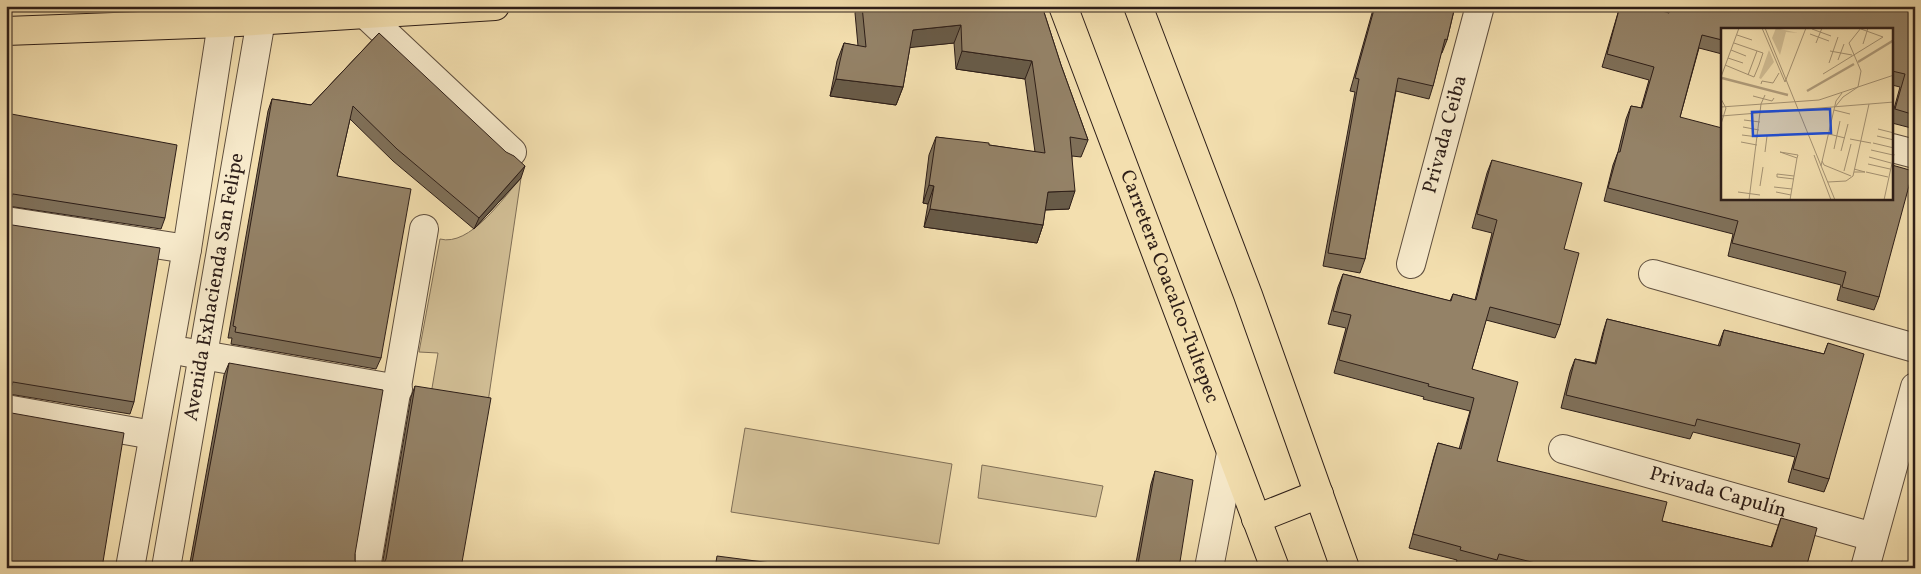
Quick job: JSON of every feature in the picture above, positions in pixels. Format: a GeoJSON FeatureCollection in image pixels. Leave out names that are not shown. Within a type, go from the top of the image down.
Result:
{"type":"FeatureCollection","features":[{"type":"Feature","properties":{"kind":"main road"},"geometry":{"type":"LineString","coordinates":[[6,31],[222,14],[365,14],[495,6]]}},
{"type":"Feature","properties":{"kind":"main road","name":"Carretera Coacalco-Tultepec"},"geometry":{"type":"LineString","coordinates":[[1063,6],[1274,568]]}},
{"type":"Feature","properties":{"kind":"main road"},"geometry":{"type":"LineString","coordinates":[[1138,6],[1248,295],[1345,568]]}},
{"type":"Feature","properties":{"kind":"main road"},"geometry":{"type":"LineString","coordinates":[[1256,519],[1319,494]]}},
{"type":"Feature","properties":{"kind":"street","name":"Privada Ceiba"},"geometry":{"type":"LineString","coordinates":[[1411,264],[1480,6]]}},
{"type":"Feature","properties":{"kind":"street","name":"Avenida Exhacienda San Felipe"},"geometry":{"type":"LineString","coordinates":[[166,568],[261,13]]}},
{"type":"Feature","properties":{"kind":"street","name":"Avenida Exhacienda San Felipe"},"geometry":{"type":"LineString","coordinates":[[130,568],[187,249],[222,14]]}},
{"type":"Feature","properties":{"kind":"street"},"geometry":{"type":"LineString","coordinates":[[365,14],[512,152]]}},
{"type":"Feature","properties":{"kind":"street"},"geometry":{"type":"LineString","coordinates":[[1894,149],[1915,154]]}},
{"type":"Feature","properties":{"kind":"street"},"geometry":{"type":"LineString","coordinates":[[6,222],[187,249]]}},
{"type":"Feature","properties":{"kind":"street"},"geometry":{"type":"LineString","coordinates":[[366,568],[424,229]]}},
{"type":"Feature","properties":{"kind":"street"},"geometry":{"type":"LineString","coordinates":[[1653,274],[1915,348]]}},
{"type":"Feature","properties":{"kind":"street"},"geometry":{"type":"LineString","coordinates":[[168,349],[398,389]]}},
{"type":"Feature","properties":{"kind":"street"},"geometry":{"type":"LineString","coordinates":[[1865,568],[1915,387]]}},
{"type":"Feature","properties":{"kind":"street"},"geometry":{"type":"LineString","coordinates":[[6,409],[153,435]]}},
{"type":"Feature","properties":{"kind":"street","name":"Privada Capulín"},"geometry":{"type":"LineString","coordinates":[[1563,449],[1873,537]]}},
{"type":"Feature","properties":{"kind":"street"},"geometry":{"type":"LineString","coordinates":[[1209,568],[1231,453]]}},
{"type":"Feature","properties":{"kind":"shaded area"},"geometry":{"type":"Polygon","coordinates":[[[521,178],[487,409],[410,397],[431,394],[438,353],[419,352],[440,239],[463,236],[474,228],[485,219],[521,178]]]}},
{"type":"Feature","properties":{"kind":"shaded area"},"geometry":{"type":"Polygon","coordinates":[[[745,428],[952,464],[939,544],[731,512],[745,428]]]}},
{"type":"Feature","properties":{"kind":"shaded area"},"geometry":{"type":"Polygon","coordinates":[[[982,465],[1103,486],[1096,517],[978,498],[982,465]]]}},
{"type":"Feature","properties":{"kind":"building"},"geometry":{"type":"Polygon","coordinates":[[[862,6],[1042,6],[1088,140],[1070,137],[1075,191],[1048,192],[1043,225],[930,209],[934,186],[929,185],[936,137],[989,143],[989,145],[1045,153],[1032,61],[962,51],[961,25],[913,30],[903,87],[836,79],[844,43],[866,47],[862,6]]]}},
{"type":"Feature","properties":{"kind":"building"},"geometry":{"type":"Polygon","coordinates":[[[1375,6],[1455,6],[1433,86],[1398,78],[1365,259],[1328,253],[1359,79],[1355,78],[1375,6]]]}},
{"type":"Feature","properties":{"kind":"building"},"geometry":{"type":"Polygon","coordinates":[[[1620,6],[1645,6],[1669,13],[1670,6],[1742,6],[1754,9],[1755,6],[1915,6],[1915,115],[1895,109],[1905,74],[1894,71],[1894,28],[1721,28],[1721,40],[1702,35],[1680,117],[1721,128],[1721,200],[1894,200],[1894,166],[1913,171],[1879,297],[1842,287],[1846,272],[1732,243],[1738,221],[1608,188],[1618,152],[1620,152],[1631,106],[1642,108],[1654,67],[1607,54],[1620,6]]]}},
{"type":"Feature","properties":{"kind":"building"},"geometry":{"type":"Polygon","coordinates":[[[379,33],[506,152],[514,156],[525,166],[479,218],[397,149],[353,106],[337,176],[411,189],[381,358],[235,332],[236,327],[233,326],[272,99],[311,105],[379,33]]]}},
{"type":"Feature","properties":{"kind":"building"},"geometry":{"type":"Polygon","coordinates":[[[6,113],[177,145],[165,218],[13,194],[6,195],[6,113]]]}},
{"type":"Feature","properties":{"kind":"building"},"geometry":{"type":"Polygon","coordinates":[[[1492,160],[1582,183],[1564,249],[1579,253],[1560,325],[1490,307],[1472,369],[1518,382],[1497,461],[1667,502],[1662,521],[1772,547],[1781,518],[1817,528],[1806,568],[1556,568],[1499,554],[1497,560],[1460,550],[1461,547],[1413,534],[1438,443],[1461,449],[1474,398],[1339,360],[1351,315],[1333,311],[1343,274],[1451,301],[1453,294],[1476,300],[1497,220],[1477,214],[1492,160]]]}},
{"type":"Feature","properties":{"kind":"building"},"geometry":{"type":"Polygon","coordinates":[[[6,224],[160,248],[134,402],[13,382],[6,383],[6,224]]]}},
{"type":"Feature","properties":{"kind":"building"},"geometry":{"type":"Polygon","coordinates":[[[1607,319],[1720,346],[1724,330],[1824,354],[1828,343],[1864,354],[1829,479],[1793,469],[1800,444],[1697,419],[1695,426],[1566,395],[1575,359],[1596,364],[1607,319]]]}},
{"type":"Feature","properties":{"kind":"building"},"geometry":{"type":"Polygon","coordinates":[[[229,363],[383,390],[355,554],[355,561],[360,568],[191,568],[229,363]]]}},
{"type":"Feature","properties":{"kind":"building"},"geometry":{"type":"Polygon","coordinates":[[[415,386],[491,398],[461,568],[380,568],[386,559],[415,386]]]}},
{"type":"Feature","properties":{"kind":"building"},"geometry":{"type":"Polygon","coordinates":[[[6,412],[124,433],[102,568],[6,568],[6,412]]]}},
{"type":"Feature","properties":{"kind":"building"},"geometry":{"type":"Polygon","coordinates":[[[1155,471],[1193,480],[1179,568],[1148,568],[1148,566],[1138,564],[1155,471]]]}},
{"type":"Feature","properties":{"kind":"building"},"geometry":{"type":"Polygon","coordinates":[[[717,556],[810,568],[715,568],[717,556]]]}}]}
